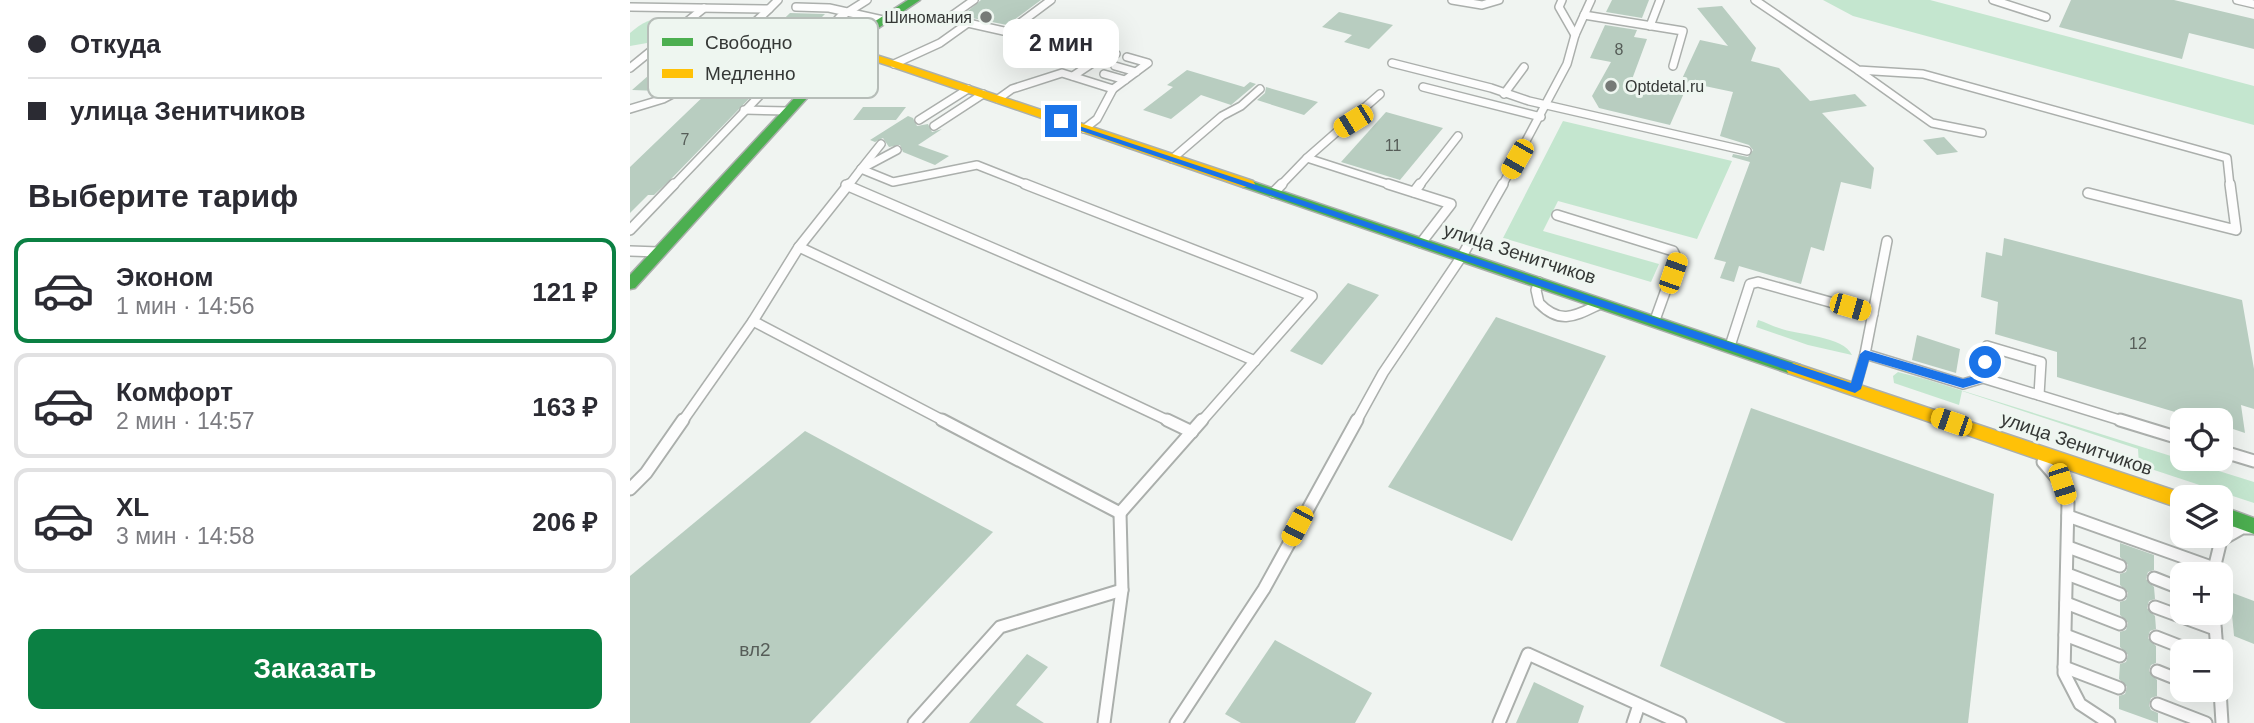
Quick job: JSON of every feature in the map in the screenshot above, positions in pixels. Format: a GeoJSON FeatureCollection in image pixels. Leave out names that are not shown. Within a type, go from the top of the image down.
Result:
{"type":"FeatureCollection","features":[{"type":"Feature","properties":{"kind":"street"},"geometry":{"type":"LineString","coordinates":[[878,24],[915,0]]}},
{"type":"Feature","properties":{"kind":"street","name":"улица Зенитчиков"},"geometry":{"type":"LineString","coordinates":[[878,59],[1655,320],[2170,497]]}},
{"type":"Feature","properties":{"kind":"street"},"geometry":{"type":"LineString","coordinates":[[878,66],[894,64]]}},
{"type":"Feature","properties":{"kind":"street"},"geometry":{"type":"LineString","coordinates":[[630,284],[801,98]]}},
{"type":"Feature","properties":{"kind":"street"},"geometry":{"type":"LineString","coordinates":[[2233,519],[2254,527]]}},
{"type":"Feature","properties":{"kind":"lane"},"geometry":{"type":"LineString","coordinates":[[759,18],[778,0]]}},
{"type":"Feature","properties":{"kind":"lane"},"geometry":{"type":"LineString","coordinates":[[842,18],[867,0]]}},
{"type":"Feature","properties":{"kind":"lane"},"geometry":{"type":"LineString","coordinates":[[974,0],[947,19],[1009,32],[1051,0]]}},
{"type":"Feature","properties":{"kind":"lane"},"geometry":{"type":"LineString","coordinates":[[1452,0],[1482,5],[1499,0]]}},
{"type":"Feature","properties":{"kind":"lane"},"geometry":{"type":"LineString","coordinates":[[1562,0],[1559,7],[1575,35]]}},
{"type":"Feature","properties":{"kind":"lane"},"geometry":{"type":"LineString","coordinates":[[1177,723],[1264,589],[1383,373],[1462,256],[1541,117],[1567,64],[1575,35],[1591,0]]}},
{"type":"Feature","properties":{"kind":"lane"},"geometry":{"type":"LineString","coordinates":[[1650,26],[1660,0]]}},
{"type":"Feature","properties":{"kind":"lane"},"geometry":{"type":"LineString","coordinates":[[1755,0],[1932,123],[1982,133]]}},
{"type":"Feature","properties":{"kind":"lane"},"geometry":{"type":"LineString","coordinates":[[1993,0],[2046,16]]}},
{"type":"Feature","properties":{"kind":"lane"},"geometry":{"type":"LineString","coordinates":[[2237,0],[2254,4]]}},
{"type":"Feature","properties":{"kind":"lane"},"geometry":{"type":"LineString","coordinates":[[630,7],[769,9]]}},
{"type":"Feature","properties":{"kind":"lane"},"geometry":{"type":"LineString","coordinates":[[796,7],[829,8],[874,18]]}},
{"type":"Feature","properties":{"kind":"lane"},"geometry":{"type":"LineString","coordinates":[[692,18],[704,8]]}},
{"type":"Feature","properties":{"kind":"lane"},"geometry":{"type":"LineString","coordinates":[[1584,15],[1683,31],[1673,66]]}},
{"type":"Feature","properties":{"kind":"lane"},"geometry":{"type":"LineString","coordinates":[[878,19],[883,20]]}},
{"type":"Feature","properties":{"kind":"lane"},"geometry":{"type":"LineString","coordinates":[[894,64],[940,43],[968,23]]}},
{"type":"Feature","properties":{"kind":"lane"},"geometry":{"type":"LineString","coordinates":[[1073,76],[1101,61],[1109,52],[1116,54]]}},
{"type":"Feature","properties":{"kind":"lane"},"geometry":{"type":"LineString","coordinates":[[630,68],[648,53]]}},
{"type":"Feature","properties":{"kind":"lane"},"geometry":{"type":"LineString","coordinates":[[1084,128],[1097,119],[1113,89],[1148,63],[1127,57]]}},
{"type":"Feature","properties":{"kind":"lane"},"geometry":{"type":"LineString","coordinates":[[1392,63],[1547,105],[1747,151]]}},
{"type":"Feature","properties":{"kind":"lane"},"geometry":{"type":"LineString","coordinates":[[1115,65],[1136,72]]}},
{"type":"Feature","properties":{"kind":"lane"},"geometry":{"type":"LineString","coordinates":[[1504,94],[1524,67]]}},
{"type":"Feature","properties":{"kind":"lane"},"geometry":{"type":"LineString","coordinates":[[1858,70],[1923,74],[2227,158],[2236,230],[2088,193]]}},
{"type":"Feature","properties":{"kind":"lane"},"geometry":{"type":"LineString","coordinates":[[919,120],[983,94],[1012,89],[1062,73],[1113,89]]}},
{"type":"Feature","properties":{"kind":"lane"},"geometry":{"type":"LineString","coordinates":[[1104,74],[1125,80]]}},
{"type":"Feature","properties":{"kind":"lane"},"geometry":{"type":"LineString","coordinates":[[1423,87],[1541,117]]}},
{"type":"Feature","properties":{"kind":"lane"},"geometry":{"type":"LineString","coordinates":[[1172,159],[1222,116],[1241,106],[1260,89]]}},
{"type":"Feature","properties":{"kind":"lane"},"geometry":{"type":"LineString","coordinates":[[934,126],[983,94]]}},
{"type":"Feature","properties":{"kind":"lane"},"geometry":{"type":"LineString","coordinates":[[1273,193],[1328,137],[1353,121],[1380,94]]}},
{"type":"Feature","properties":{"kind":"lane"},"geometry":{"type":"LineString","coordinates":[[630,109],[665,98]]}},
{"type":"Feature","properties":{"kind":"lane"},"geometry":{"type":"LineString","coordinates":[[630,230],[754,98]]}},
{"type":"Feature","properties":{"kind":"lane"},"geometry":{"type":"LineString","coordinates":[[742,110],[789,111]]}},
{"type":"Feature","properties":{"kind":"lane"},"geometry":{"type":"LineString","coordinates":[[1414,192],[1458,136]]}},
{"type":"Feature","properties":{"kind":"lane"},"geometry":{"type":"LineString","coordinates":[[630,489],[646,473],[753,321],[799,247],[881,144]]}},
{"type":"Feature","properties":{"kind":"lane"},"geometry":{"type":"LineString","coordinates":[[862,169],[897,150]]}},
{"type":"Feature","properties":{"kind":"lane"},"geometry":{"type":"LineString","coordinates":[[1307,158],[1451,204],[1421,243]]}},
{"type":"Feature","properties":{"kind":"lane"},"geometry":{"type":"LineString","coordinates":[[862,169],[893,182],[977,165],[1312,296],[1120,513],[1122,590],[1104,723]]}},
{"type":"Feature","properties":{"kind":"lane"},"geometry":{"type":"LineString","coordinates":[[846,186],[1255,361]]}},
{"type":"Feature","properties":{"kind":"lane"},"geometry":{"type":"LineString","coordinates":[[1557,215],[1673,251],[1678,259],[1655,320]]}},
{"type":"Feature","properties":{"kind":"lane"},"geometry":{"type":"LineString","coordinates":[[1855,389],[1865,354],[1887,241]]}},
{"type":"Feature","properties":{"kind":"lane"},"geometry":{"type":"LineString","coordinates":[[799,247],[1192,432]]}},
{"type":"Feature","properties":{"kind":"lane"},"geometry":{"type":"LineString","coordinates":[[630,251],[659,252]]}},
{"type":"Feature","properties":{"kind":"lane"},"geometry":{"type":"LineString","coordinates":[[1539,282],[1536,290],[1540,307],[1566,318],[1577,318],[1594,307],[1607,304]]}},
{"type":"Feature","properties":{"kind":"lane"},"geometry":{"type":"LineString","coordinates":[[1730,346],[1750,284],[1758,282],[1873,314]]}},
{"type":"Feature","properties":{"kind":"lane"},"geometry":{"type":"LineString","coordinates":[[753,321],[1120,513]]}},
{"type":"Feature","properties":{"kind":"lane"},"geometry":{"type":"LineString","coordinates":[[1983,378],[1987,346],[2041,362],[2039,395]]}},
{"type":"Feature","properties":{"kind":"lane"},"geometry":{"type":"LineString","coordinates":[[1865,354],[1963,384],[1983,378],[2170,435]]}},
{"type":"Feature","properties":{"kind":"lane"},"geometry":{"type":"LineString","coordinates":[[2023,447],[2054,472],[2068,503],[2064,667],[2070,693],[2088,715],[2109,723]]}},
{"type":"Feature","properties":{"kind":"lane"},"geometry":{"type":"LineString","coordinates":[[2233,455],[2254,461]]}},
{"type":"Feature","properties":{"kind":"lane"},"geometry":{"type":"LineString","coordinates":[[2068,516],[2189,562]]}},
{"type":"Feature","properties":{"kind":"lane"},"geometry":{"type":"LineString","coordinates":[[2215,562],[2221,540],[2242,528],[2254,527]]}},
{"type":"Feature","properties":{"kind":"lane"},"geometry":{"type":"LineString","coordinates":[[2067,547],[2120,566]]}},
{"type":"Feature","properties":{"kind":"lane"},"geometry":{"type":"LineString","coordinates":[[2067,575],[2120,594]]}},
{"type":"Feature","properties":{"kind":"lane"},"geometry":{"type":"LineString","coordinates":[[2154,578],[2170,584]]}},
{"type":"Feature","properties":{"kind":"lane"},"geometry":{"type":"LineString","coordinates":[[914,723],[1000,626],[1122,590]]}},
{"type":"Feature","properties":{"kind":"lane"},"geometry":{"type":"LineString","coordinates":[[2066,603],[2120,624]]}},
{"type":"Feature","properties":{"kind":"lane"},"geometry":{"type":"LineString","coordinates":[[2155,607],[2215,629]]}},
{"type":"Feature","properties":{"kind":"lane"},"geometry":{"type":"LineString","coordinates":[[2215,625],[2216,639]]}},
{"type":"Feature","properties":{"kind":"lane"},"geometry":{"type":"LineString","coordinates":[[2065,635],[2120,656]]}},
{"type":"Feature","properties":{"kind":"lane"},"geometry":{"type":"LineString","coordinates":[[2156,637],[2170,642]]}},
{"type":"Feature","properties":{"kind":"lane"},"geometry":{"type":"LineString","coordinates":[[1499,723],[1528,654],[1680,723]]}},
{"type":"Feature","properties":{"kind":"lane"},"geometry":{"type":"LineString","coordinates":[[2064,667],[2119,688]]}},
{"type":"Feature","properties":{"kind":"lane"},"geometry":{"type":"LineString","coordinates":[[2157,671],[2170,676]]}},
{"type":"Feature","properties":{"kind":"lane"},"geometry":{"type":"LineString","coordinates":[[2221,702],[2222,723]]}},
{"type":"Feature","properties":{"kind":"lane"},"geometry":{"type":"LineString","coordinates":[[2157,704],[2206,723]]}},
{"type":"Feature","properties":{"kind":"lane"},"geometry":{"type":"LineString","coordinates":[[1633,723],[1639,705]]}},
{"type":"Feature","properties":{"kind":"green space"},"geometry":{"type":"Polygon","coordinates":[[[1823,0],[1930,0],[2254,86],[2254,125],[1853,16],[1823,0]]]}},
{"type":"Feature","properties":{"kind":"green space"},"geometry":{"type":"Polygon","coordinates":[[[648,21],[648,42],[630,46],[630,33],[648,21]]]}},
{"type":"Feature","properties":{"kind":"green space"},"geometry":{"type":"Polygon","coordinates":[[[1563,121],[1732,161],[1697,239],[1558,201],[1543,231],[1659,264],[1651,282],[1503,238],[1563,121]]]}},
{"type":"Feature","properties":{"kind":"green space"},"geometry":{"type":"Polygon","coordinates":[[[1758,320],[1830,340],[1840,344],[1852,355],[1808,345],[1756,327],[1758,320]]]}},
{"type":"Feature","properties":{"kind":"green space"},"geometry":{"type":"Polygon","coordinates":[[[1898,372],[1925,379],[2170,456],[2170,471],[2219,471],[2254,482],[2254,503],[2233,496],[2233,485],[2200,485],[2139,465],[2138,449],[1962,391],[1959,405],[1894,383],[1893,376],[1898,372]]]}},
{"type":"Feature","properties":{"kind":"building"},"geometry":{"type":"Polygon","coordinates":[[[981,0],[1041,0],[1007,25],[962,16],[981,0]]]}},
{"type":"Feature","properties":{"kind":"building"},"geometry":{"type":"Polygon","coordinates":[[[1612,0],[1649,0],[1642,18],[1606,12],[1612,0]]]}},
{"type":"Feature","properties":{"kind":"building"},"geometry":{"type":"Polygon","coordinates":[[[2071,0],[2174,0],[2254,19],[2254,49],[2189,33],[2182,59],[2059,27],[2071,0]]]}},
{"type":"Feature","properties":{"kind":"building"},"geometry":{"type":"Polygon","coordinates":[[[1722,6],[1756,48],[1751,61],[1779,68],[1810,101],[1855,94],[1867,106],[1822,113],[1874,168],[1871,189],[1841,182],[1824,251],[1811,247],[1801,284],[1739,266],[1734,282],[1720,278],[1726,262],[1714,259],[1750,162],[1732,157],[1733,154],[1748,157],[1753,150],[1749,145],[1720,136],[1733,92],[1681,81],[1700,40],[1728,46],[1697,8],[1722,6]]]}},
{"type":"Feature","properties":{"kind":"building"},"geometry":{"type":"Polygon","coordinates":[[[1339,12],[1393,25],[1369,49],[1344,42],[1352,35],[1322,27],[1339,12]]]}},
{"type":"Feature","properties":{"kind":"building"},"geometry":{"type":"Polygon","coordinates":[[[790,13],[825,14],[821,18],[785,18],[790,13]]]}},
{"type":"Feature","properties":{"kind":"building"},"geometry":{"type":"Polygon","coordinates":[[[1605,25],[1637,30],[1634,37],[1647,39],[1631,82],[1684,93],[1670,125],[1599,108],[1592,96],[1611,62],[1590,58],[1605,25]]]}},
{"type":"Feature","properties":{"kind":"building"},"geometry":{"type":"Polygon","coordinates":[[[1187,70],[1244,87],[1250,82],[1256,84],[1231,105],[1201,95],[1171,119],[1143,110],[1173,87],[1167,85],[1187,70]]]}},
{"type":"Feature","properties":{"kind":"building"},"geometry":{"type":"Polygon","coordinates":[[[648,76],[648,91],[632,90],[648,76]]]}},
{"type":"Feature","properties":{"kind":"building"},"geometry":{"type":"Polygon","coordinates":[[[1266,87],[1318,102],[1304,115],[1257,100],[1265,93],[1266,87]]]}},
{"type":"Feature","properties":{"kind":"building"},"geometry":{"type":"Polygon","coordinates":[[[702,98],[750,98],[673,177],[654,195],[648,195],[630,213],[630,167],[702,98]]]}},
{"type":"Feature","properties":{"kind":"building"},"geometry":{"type":"Polygon","coordinates":[[[863,107],[906,107],[896,120],[853,120],[863,107]]]}},
{"type":"Feature","properties":{"kind":"building"},"geometry":{"type":"Polygon","coordinates":[[[1386,112],[1443,128],[1400,180],[1341,162],[1386,112]]]}},
{"type":"Feature","properties":{"kind":"building"},"geometry":{"type":"Polygon","coordinates":[[[908,116],[913,118],[917,126],[928,124],[932,132],[942,129],[918,145],[949,156],[935,165],[903,152],[900,145],[889,147],[883,138],[875,142],[870,140],[908,116]]]}},
{"type":"Feature","properties":{"kind":"building"},"geometry":{"type":"Polygon","coordinates":[[[1944,137],[1958,152],[1937,155],[1923,140],[1944,137]]]}},
{"type":"Feature","properties":{"kind":"building"},"geometry":{"type":"Polygon","coordinates":[[[2004,238],[2242,300],[2254,369],[2254,409],[2241,405],[2245,433],[2233,429],[2233,408],[2170,408],[2170,411],[2057,377],[2057,352],[1995,334],[1998,302],[1981,297],[1986,252],[2002,256],[2004,238]]]}},
{"type":"Feature","properties":{"kind":"building"},"geometry":{"type":"Polygon","coordinates":[[[1348,283],[1379,295],[1322,365],[1290,351],[1348,283]]]}},
{"type":"Feature","properties":{"kind":"building"},"geometry":{"type":"Polygon","coordinates":[[[1496,317],[1606,356],[1512,541],[1388,487],[1496,317]]]}},
{"type":"Feature","properties":{"kind":"building"},"geometry":{"type":"Polygon","coordinates":[[[1917,335],[1960,349],[1956,373],[1912,360],[1917,335]]]}},
{"type":"Feature","properties":{"kind":"building"},"geometry":{"type":"Polygon","coordinates":[[[1751,408],[1994,494],[1968,723],[1786,723],[1660,666],[1751,408]]]}},
{"type":"Feature","properties":{"kind":"building"},"geometry":{"type":"Polygon","coordinates":[[[805,431],[993,532],[810,723],[630,723],[630,576],[805,431]]]}},
{"type":"Feature","properties":{"kind":"building"},"geometry":{"type":"Polygon","coordinates":[[[2120,543],[2154,555],[2154,570],[2148,572],[2146,579],[2154,587],[2155,599],[2149,601],[2147,608],[2155,616],[2156,629],[2150,631],[2148,638],[2156,646],[2156,663],[2151,665],[2149,671],[2157,680],[2157,696],[2151,698],[2149,705],[2151,710],[2158,713],[2158,723],[2119,709],[2119,696],[2125,694],[2127,687],[2119,679],[2120,664],[2126,662],[2128,655],[2120,647],[2120,632],[2126,630],[2128,623],[2120,615],[2120,602],[2126,600],[2128,593],[2120,585],[2120,574],[2126,572],[2128,565],[2120,557],[2120,543]]]}},
{"type":"Feature","properties":{"kind":"building"},"geometry":{"type":"Polygon","coordinates":[[[2233,593],[2254,601],[2254,644],[2234,636],[2233,593]]]}},
{"type":"Feature","properties":{"kind":"building"},"geometry":{"type":"Polygon","coordinates":[[[1275,640],[1372,693],[1355,723],[1241,723],[1225,714],[1275,640]]]}},
{"type":"Feature","properties":{"kind":"building"},"geometry":{"type":"Polygon","coordinates":[[[1027,654],[1048,667],[1016,705],[1044,723],[969,723],[1027,654]]]}},
{"type":"Feature","properties":{"kind":"building"},"geometry":{"type":"Polygon","coordinates":[[[1534,682],[1584,706],[1578,723],[1516,723],[1534,682]]]}},
{"type":"Feature","properties":{"kind":"traffic: fast"},"geometry":{"type":"LineString","coordinates":[[878,24],[915,0]]}},
{"type":"Feature","properties":{"kind":"traffic: fast"},"geometry":{"type":"LineString","coordinates":[[630,284],[801,98]]}},
{"type":"Feature","properties":{"kind":"traffic: fast"},"geometry":{"type":"LineString","coordinates":[[1248,184],[1794,369]]}},
{"type":"Feature","properties":{"kind":"traffic: fast"},"geometry":{"type":"LineString","coordinates":[[2233,518],[2254,526]]}},
{"type":"Feature","properties":{"kind":"traffic: slow"},"geometry":{"type":"LineString","coordinates":[[878,59],[1248,184]]}},
{"type":"Feature","properties":{"kind":"traffic: slow"},"geometry":{"type":"LineString","coordinates":[[1794,369],[2170,497]]}},
{"type":"Feature","properties":{"kind":"place","name":"Шиномания"},"geometry":{"type":"Point","coordinates":[986,17]}},
{"type":"Feature","properties":{"kind":"place","name":"Optdetal.ru"},"geometry":{"type":"Point","coordinates":[1611,86]}},
{"type":"Feature","properties":{"kind":"route"},"geometry":{"type":"LineString","coordinates":[[1061,121],[1855,389],[1865,354],[1963,384],[1983,378],[1985,362]]}}]}
